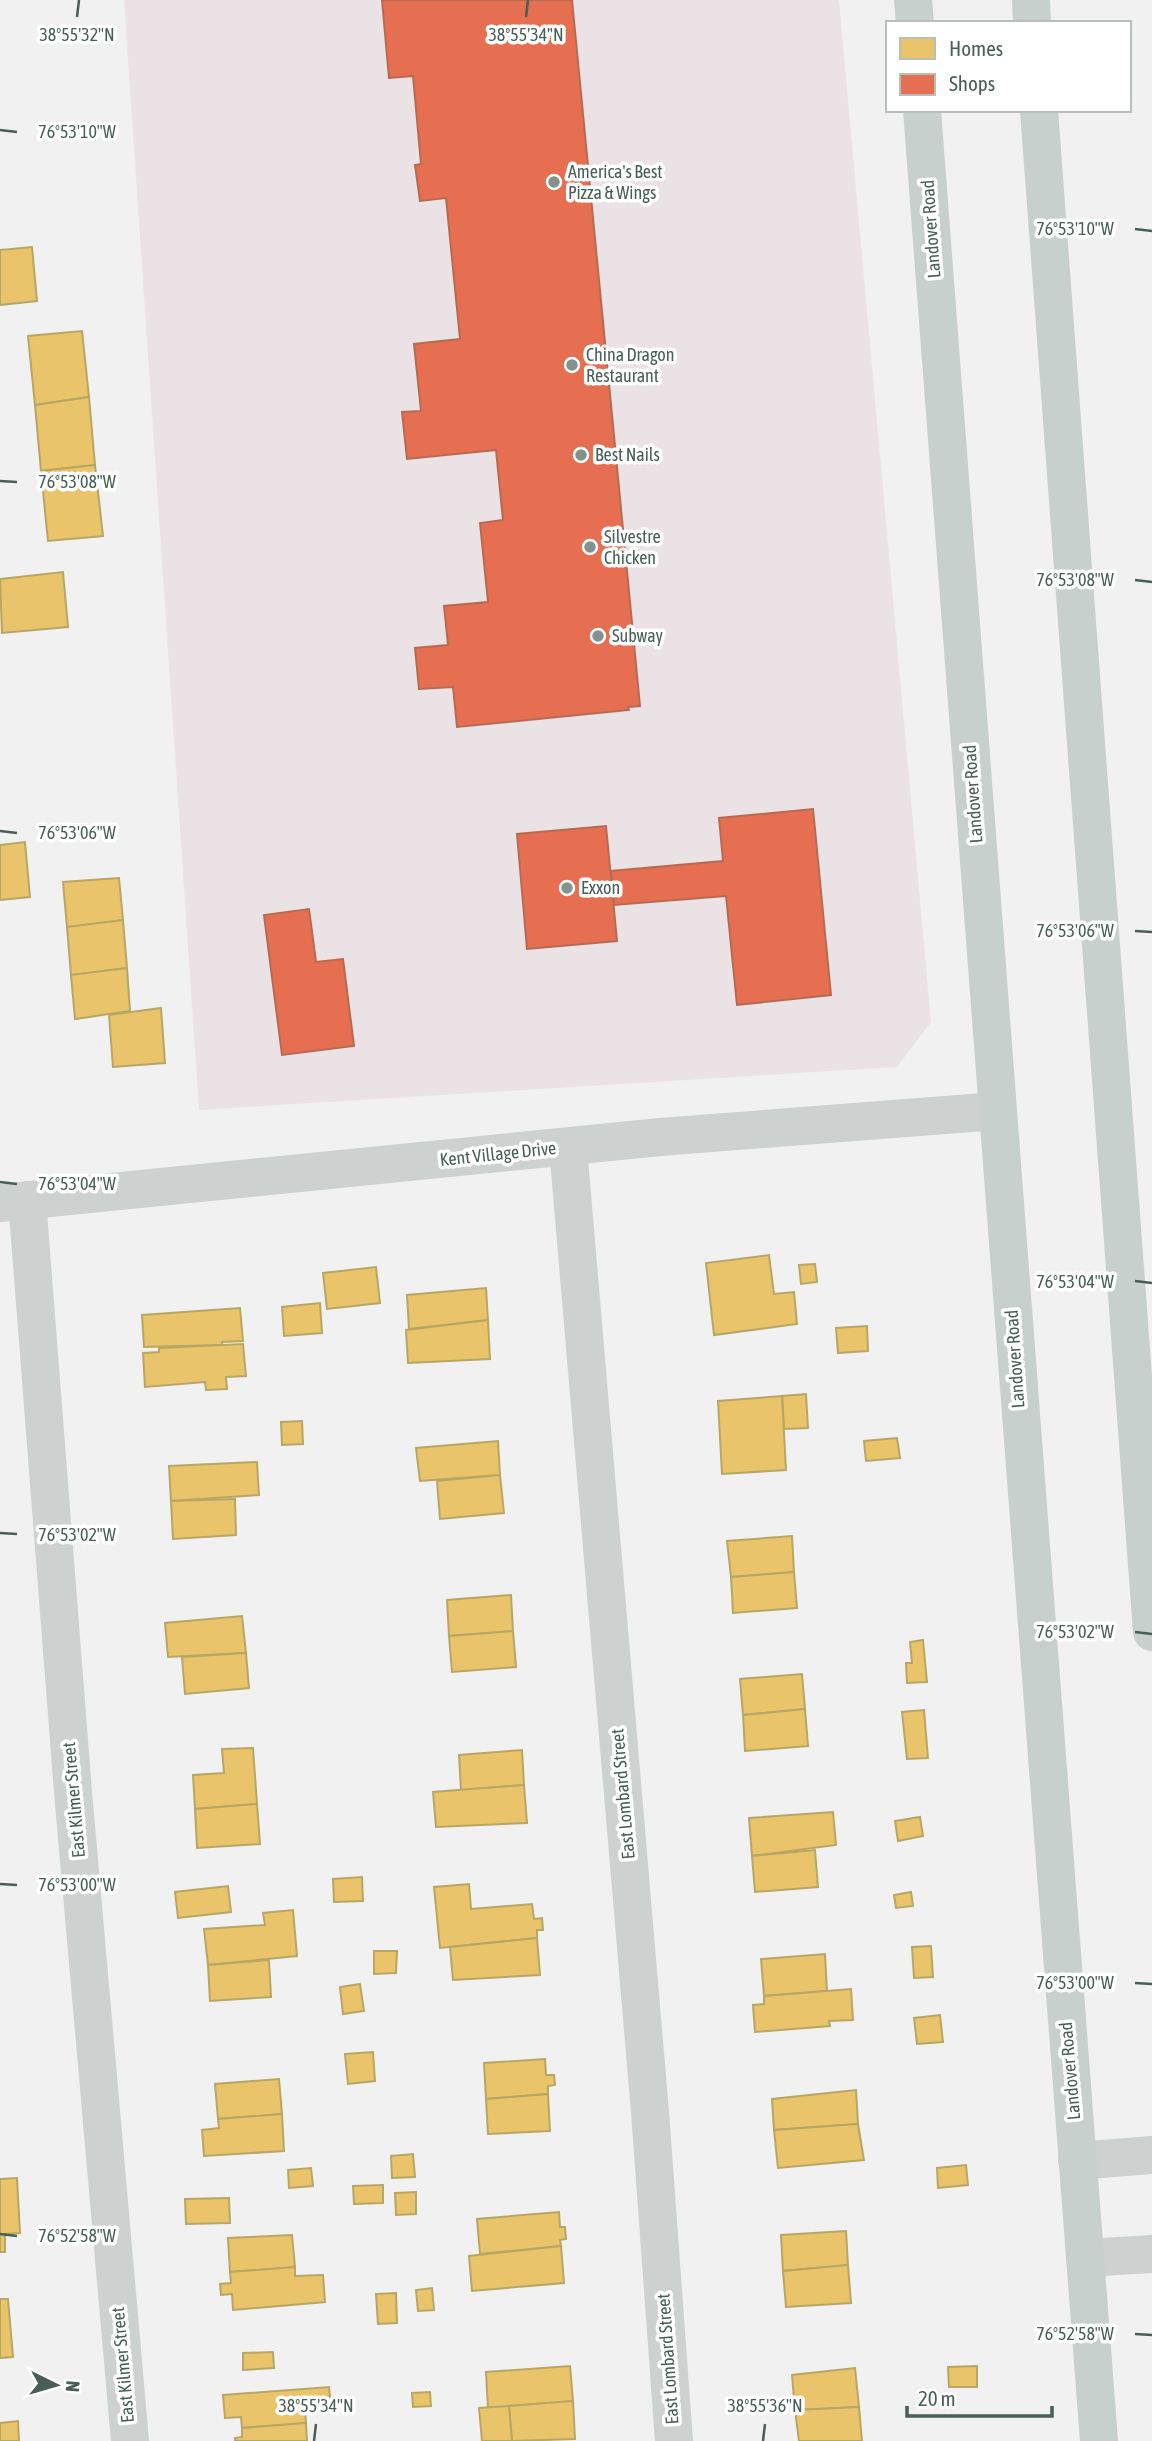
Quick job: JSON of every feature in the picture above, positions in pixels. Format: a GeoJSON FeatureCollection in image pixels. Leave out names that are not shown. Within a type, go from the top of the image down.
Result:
{"type":"FeatureCollection","features":[{"type":"Feature","properties":{"kind":"main road"},"geometry":{"type":"LineString","coordinates":[[913,0],[915,21]]}},
{"type":"Feature","properties":{"kind":"main road"},"geometry":{"type":"LineString","coordinates":[[1031,0],[1032,21]]}},
{"type":"Feature","properties":{"kind":"main road","name":"Landover Road"},"geometry":{"type":"LineString","coordinates":[[922,112],[1099,2441]]}},
{"type":"Feature","properties":{"kind":"main road"},"geometry":{"type":"LineString","coordinates":[[1038,112],[1152,1632]]}},
{"type":"Feature","properties":{"kind":"street","name":"Kent Village Drive"},"geometry":{"type":"LineString","coordinates":[[14,1202],[568,1147],[997,1111]]}},
{"type":"Feature","properties":{"kind":"street","name":"East Lombard Street"},"geometry":{"type":"LineString","coordinates":[[568,1147],[650,2112],[674,2441]]}},
{"type":"Feature","properties":{"kind":"street","name":"East Kilmer Street"},"geometry":{"type":"LineString","coordinates":[[14,1202],[73,1792],[130,2441]]}},
{"type":"Feature","properties":{"kind":"street"},"geometry":{"type":"LineString","coordinates":[[1077,2161],[1152,2155]]}},
{"type":"Feature","properties":{"kind":"street"},"geometry":{"type":"LineString","coordinates":[[1085,2259],[1152,2254]]}},
{"type":"Feature","properties":{"kind":"shaded area"},"geometry":{"type":"Polygon","coordinates":[[[124,0],[839,0],[931,1022],[897,1067],[199,1110],[124,0]]]}},
{"type":"Feature","properties":{"kind":"building: Homes"},"geometry":{"type":"Polygon","coordinates":[[[32,247],[37,301],[0,305],[0,250],[32,247]]]}},
{"type":"Feature","properties":{"kind":"building: Homes"},"geometry":{"type":"Polygon","coordinates":[[[82,331],[89,397],[35,405],[28,336],[82,331]]]}},
{"type":"Feature","properties":{"kind":"building: Homes"},"geometry":{"type":"Polygon","coordinates":[[[89,397],[95,465],[41,471],[35,405],[89,397]]]}},
{"type":"Feature","properties":{"kind":"building: Homes"},"geometry":{"type":"Polygon","coordinates":[[[95,465],[103,536],[48,541],[41,471],[95,465]]]}},
{"type":"Feature","properties":{"kind":"building: Homes"},"geometry":{"type":"Polygon","coordinates":[[[63,572],[68,627],[2,633],[0,579],[63,572]]]}},
{"type":"Feature","properties":{"kind":"building: Homes"},"geometry":{"type":"Polygon","coordinates":[[[25,842],[30,897],[0,900],[0,845],[25,842]]]}},
{"type":"Feature","properties":{"kind":"building: Homes"},"geometry":{"type":"Polygon","coordinates":[[[119,878],[123,920],[67,927],[63,882],[119,878]]]}},
{"type":"Feature","properties":{"kind":"building: Homes"},"geometry":{"type":"Polygon","coordinates":[[[123,920],[127,968],[71,975],[67,927],[123,920]]]}},
{"type":"Feature","properties":{"kind":"building: Homes"},"geometry":{"type":"Polygon","coordinates":[[[127,968],[130,1011],[75,1019],[71,975],[127,968]]]}},
{"type":"Feature","properties":{"kind":"building: Homes"},"geometry":{"type":"Polygon","coordinates":[[[161,1008],[165,1063],[113,1067],[109,1015],[161,1008]]]}},
{"type":"Feature","properties":{"kind":"building: Homes"},"geometry":{"type":"Polygon","coordinates":[[[769,1255],[774,1294],[794,1292],[797,1324],[714,1335],[706,1263],[769,1255]]]}},
{"type":"Feature","properties":{"kind":"building: Homes"},"geometry":{"type":"Polygon","coordinates":[[[815,1264],[817,1282],[801,1284],[799,1265],[815,1264]]]}},
{"type":"Feature","properties":{"kind":"building: Homes"},"geometry":{"type":"Polygon","coordinates":[[[376,1267],[380,1303],[327,1309],[323,1273],[376,1267]]]}},
{"type":"Feature","properties":{"kind":"building: Homes"},"geometry":{"type":"Polygon","coordinates":[[[486,1288],[488,1320],[409,1329],[407,1295],[486,1288]]]}},
{"type":"Feature","properties":{"kind":"building: Homes"},"geometry":{"type":"Polygon","coordinates":[[[320,1303],[322,1333],[284,1336],[282,1307],[320,1303]]]}},
{"type":"Feature","properties":{"kind":"building: Homes"},"geometry":{"type":"Polygon","coordinates":[[[240,1308],[243,1341],[222,1342],[222,1345],[144,1347],[142,1315],[240,1308]]]}},
{"type":"Feature","properties":{"kind":"building: Homes"},"geometry":{"type":"Polygon","coordinates":[[[488,1320],[490,1359],[408,1363],[406,1330],[488,1320]]]}},
{"type":"Feature","properties":{"kind":"building: Homes"},"geometry":{"type":"Polygon","coordinates":[[[867,1326],[868,1351],[838,1353],[836,1328],[867,1326]]]}},
{"type":"Feature","properties":{"kind":"building: Homes"},"geometry":{"type":"Polygon","coordinates":[[[243,1344],[246,1376],[226,1377],[227,1389],[206,1390],[205,1382],[145,1387],[143,1353],[159,1352],[159,1348],[243,1344]]]}},
{"type":"Feature","properties":{"kind":"building: Homes"},"geometry":{"type":"Polygon","coordinates":[[[806,1394],[808,1428],[784,1429],[782,1396],[806,1394]]]}},
{"type":"Feature","properties":{"kind":"building: Homes"},"geometry":{"type":"Polygon","coordinates":[[[782,1396],[786,1470],[722,1474],[718,1401],[782,1396]]]}},
{"type":"Feature","properties":{"kind":"building: Homes"},"geometry":{"type":"Polygon","coordinates":[[[302,1421],[303,1444],[282,1445],[281,1422],[302,1421]]]}},
{"type":"Feature","properties":{"kind":"building: Homes"},"geometry":{"type":"Polygon","coordinates":[[[897,1438],[900,1458],[866,1461],[864,1441],[897,1438]]]}},
{"type":"Feature","properties":{"kind":"building: Homes"},"geometry":{"type":"Polygon","coordinates":[[[498,1441],[500,1475],[420,1481],[416,1448],[498,1441]]]}},
{"type":"Feature","properties":{"kind":"building: Homes"},"geometry":{"type":"Polygon","coordinates":[[[257,1462],[259,1495],[171,1501],[169,1466],[257,1462]]]}},
{"type":"Feature","properties":{"kind":"building: Homes"},"geometry":{"type":"Polygon","coordinates":[[[500,1475],[504,1513],[440,1519],[437,1481],[500,1475]]]}},
{"type":"Feature","properties":{"kind":"building: Homes"},"geometry":{"type":"Polygon","coordinates":[[[235,1499],[236,1535],[173,1539],[171,1501],[235,1499]]]}},
{"type":"Feature","properties":{"kind":"building: Homes"},"geometry":{"type":"Polygon","coordinates":[[[792,1536],[794,1572],[731,1577],[727,1541],[792,1536]]]}},
{"type":"Feature","properties":{"kind":"building: Homes"},"geometry":{"type":"Polygon","coordinates":[[[794,1572],[797,1608],[733,1613],[731,1577],[794,1572]]]}},
{"type":"Feature","properties":{"kind":"building: Homes"},"geometry":{"type":"Polygon","coordinates":[[[511,1595],[513,1631],[449,1636],[447,1600],[511,1595]]]}},
{"type":"Feature","properties":{"kind":"building: Homes"},"geometry":{"type":"Polygon","coordinates":[[[242,1616],[246,1653],[168,1657],[165,1623],[242,1616]]]}},
{"type":"Feature","properties":{"kind":"building: Homes"},"geometry":{"type":"Polygon","coordinates":[[[513,1631],[516,1667],[452,1672],[449,1636],[513,1631]]]}},
{"type":"Feature","properties":{"kind":"building: Homes"},"geometry":{"type":"Polygon","coordinates":[[[923,1640],[927,1682],[907,1683],[906,1663],[912,1663],[910,1642],[923,1640]]]}},
{"type":"Feature","properties":{"kind":"building: Homes"},"geometry":{"type":"Polygon","coordinates":[[[246,1653],[249,1688],[185,1694],[182,1657],[246,1653]]]}},
{"type":"Feature","properties":{"kind":"building: Homes"},"geometry":{"type":"Polygon","coordinates":[[[802,1674],[805,1709],[743,1715],[740,1679],[802,1674]]]}},
{"type":"Feature","properties":{"kind":"building: Homes"},"geometry":{"type":"Polygon","coordinates":[[[805,1709],[808,1746],[745,1751],[743,1715],[805,1709]]]}},
{"type":"Feature","properties":{"kind":"building: Homes"},"geometry":{"type":"Polygon","coordinates":[[[924,1710],[928,1758],[907,1759],[902,1712],[924,1710]]]}},
{"type":"Feature","properties":{"kind":"building: Homes"},"geometry":{"type":"Polygon","coordinates":[[[253,1748],[257,1804],[195,1809],[193,1775],[224,1773],[222,1749],[253,1748]]]}},
{"type":"Feature","properties":{"kind":"building: Homes"},"geometry":{"type":"Polygon","coordinates":[[[522,1750],[524,1785],[461,1790],[459,1755],[522,1750]]]}},
{"type":"Feature","properties":{"kind":"building: Homes"},"geometry":{"type":"Polygon","coordinates":[[[524,1785],[527,1823],[436,1827],[433,1792],[524,1785]]]}},
{"type":"Feature","properties":{"kind":"building: Homes"},"geometry":{"type":"Polygon","coordinates":[[[257,1804],[260,1844],[197,1848],[195,1809],[257,1804]]]}},
{"type":"Feature","properties":{"kind":"building: Homes"},"geometry":{"type":"Polygon","coordinates":[[[833,1812],[836,1845],[752,1856],[749,1818],[833,1812]]]}},
{"type":"Feature","properties":{"kind":"building: Homes"},"geometry":{"type":"Polygon","coordinates":[[[920,1817],[923,1836],[898,1841],[895,1821],[920,1817]]]}},
{"type":"Feature","properties":{"kind":"building: Homes"},"geometry":{"type":"Polygon","coordinates":[[[815,1850],[818,1887],[755,1892],[752,1856],[815,1850]]]}},
{"type":"Feature","properties":{"kind":"building: Homes"},"geometry":{"type":"Polygon","coordinates":[[[362,1877],[363,1901],[334,1902],[333,1879],[362,1877]]]}},
{"type":"Feature","properties":{"kind":"building: Homes"},"geometry":{"type":"Polygon","coordinates":[[[469,1884],[471,1909],[532,1904],[534,1919],[542,1918],[543,1930],[537,1930],[537,1938],[440,1948],[434,1887],[469,1884]]]}},
{"type":"Feature","properties":{"kind":"building: Homes"},"geometry":{"type":"Polygon","coordinates":[[[228,1886],[231,1912],[178,1918],[175,1892],[228,1886]]]}},
{"type":"Feature","properties":{"kind":"building: Homes"},"geometry":{"type":"Polygon","coordinates":[[[911,1892],[913,1906],[896,1908],[894,1895],[911,1892]]]}},
{"type":"Feature","properties":{"kind":"building: Homes"},"geometry":{"type":"Polygon","coordinates":[[[293,1910],[297,1956],[208,1965],[204,1929],[265,1925],[263,1913],[293,1910]]]}},
{"type":"Feature","properties":{"kind":"building: Homes"},"geometry":{"type":"Polygon","coordinates":[[[537,1938],[540,1975],[453,1980],[450,1947],[537,1938]]]}},
{"type":"Feature","properties":{"kind":"building: Homes"},"geometry":{"type":"Polygon","coordinates":[[[931,1946],[933,1977],[914,1978],[912,1947],[931,1946]]]}},
{"type":"Feature","properties":{"kind":"building: Homes"},"geometry":{"type":"Polygon","coordinates":[[[374,1951],[397,1951],[396,1973],[374,1974],[374,1951]]]}},
{"type":"Feature","properties":{"kind":"building: Homes"},"geometry":{"type":"Polygon","coordinates":[[[825,1954],[827,1991],[764,1996],[761,1959],[825,1954]]]}},
{"type":"Feature","properties":{"kind":"building: Homes"},"geometry":{"type":"Polygon","coordinates":[[[269,1960],[271,1997],[210,2001],[208,1965],[269,1960]]]}},
{"type":"Feature","properties":{"kind":"building: Homes"},"geometry":{"type":"Polygon","coordinates":[[[360,1984],[364,2011],[343,2014],[340,1987],[360,1984]]]}},
{"type":"Feature","properties":{"kind":"building: Homes"},"geometry":{"type":"Polygon","coordinates":[[[851,1989],[853,2020],[829,2021],[830,2026],[755,2032],[753,2005],[764,2004],[764,1996],[851,1989]]]}},
{"type":"Feature","properties":{"kind":"building: Homes"},"geometry":{"type":"Polygon","coordinates":[[[940,2015],[943,2042],[917,2044],[914,2018],[940,2015]]]}},
{"type":"Feature","properties":{"kind":"building: Homes"},"geometry":{"type":"Polygon","coordinates":[[[373,2052],[375,2081],[348,2084],[345,2054],[373,2052]]]}},
{"type":"Feature","properties":{"kind":"building: Homes"},"geometry":{"type":"Polygon","coordinates":[[[545,2059],[546,2075],[554,2075],[555,2085],[548,2086],[548,2094],[486,2099],[484,2063],[545,2059]]]}},
{"type":"Feature","properties":{"kind":"building: Homes"},"geometry":{"type":"Polygon","coordinates":[[[279,2079],[282,2114],[218,2119],[215,2084],[279,2079]]]}},
{"type":"Feature","properties":{"kind":"building: Homes"},"geometry":{"type":"Polygon","coordinates":[[[856,2090],[858,2124],[774,2130],[772,2099],[856,2090]]]}},
{"type":"Feature","properties":{"kind":"building: Homes"},"geometry":{"type":"Polygon","coordinates":[[[548,2094],[550,2131],[488,2134],[486,2099],[548,2094]]]}},
{"type":"Feature","properties":{"kind":"building: Homes"},"geometry":{"type":"Polygon","coordinates":[[[282,2114],[284,2151],[204,2156],[202,2130],[219,2128],[218,2119],[282,2114]]]}},
{"type":"Feature","properties":{"kind":"building: Homes"},"geometry":{"type":"Polygon","coordinates":[[[858,2124],[864,2160],[778,2168],[774,2130],[858,2124]]]}},
{"type":"Feature","properties":{"kind":"building: Homes"},"geometry":{"type":"Polygon","coordinates":[[[413,2154],[415,2177],[392,2178],[391,2156],[413,2154]]]}},
{"type":"Feature","properties":{"kind":"building: Homes"},"geometry":{"type":"Polygon","coordinates":[[[966,2165],[968,2185],[938,2188],[937,2168],[966,2165]]]}},
{"type":"Feature","properties":{"kind":"building: Homes"},"geometry":{"type":"Polygon","coordinates":[[[311,2168],[313,2186],[289,2188],[288,2170],[311,2168]]]}},
{"type":"Feature","properties":{"kind":"building: Homes"},"geometry":{"type":"Polygon","coordinates":[[[17,2178],[20,2233],[5,2234],[5,2252],[0,2252],[0,2179],[17,2178]]]}},
{"type":"Feature","properties":{"kind":"building: Homes"},"geometry":{"type":"Polygon","coordinates":[[[383,2185],[383,2203],[354,2204],[353,2186],[383,2185]]]}},
{"type":"Feature","properties":{"kind":"building: Homes"},"geometry":{"type":"Polygon","coordinates":[[[416,2192],[416,2214],[396,2215],[395,2193],[416,2192]]]}},
{"type":"Feature","properties":{"kind":"building: Homes"},"geometry":{"type":"Polygon","coordinates":[[[229,2198],[230,2223],[186,2224],[185,2199],[229,2198]]]}},
{"type":"Feature","properties":{"kind":"building: Homes"},"geometry":{"type":"Polygon","coordinates":[[[559,2212],[560,2227],[565,2227],[566,2239],[560,2240],[561,2246],[480,2254],[477,2219],[559,2212]]]}},
{"type":"Feature","properties":{"kind":"building: Homes"},"geometry":{"type":"Polygon","coordinates":[[[846,2231],[848,2265],[783,2271],[781,2235],[846,2231]]]}},
{"type":"Feature","properties":{"kind":"building: Homes"},"geometry":{"type":"Polygon","coordinates":[[[292,2235],[295,2267],[230,2272],[228,2238],[292,2235]]]}},
{"type":"Feature","properties":{"kind":"building: Homes"},"geometry":{"type":"Polygon","coordinates":[[[561,2246],[564,2283],[472,2291],[469,2256],[561,2246]]]}},
{"type":"Feature","properties":{"kind":"building: Homes"},"geometry":{"type":"Polygon","coordinates":[[[848,2265],[851,2303],[786,2307],[783,2271],[848,2265]]]}},
{"type":"Feature","properties":{"kind":"building: Homes"},"geometry":{"type":"Polygon","coordinates":[[[295,2267],[295,2276],[323,2275],[325,2302],[233,2310],[232,2294],[221,2295],[220,2284],[231,2283],[230,2272],[295,2267]]]}},
{"type":"Feature","properties":{"kind":"building: Homes"},"geometry":{"type":"Polygon","coordinates":[[[432,2288],[434,2310],[418,2311],[416,2290],[432,2288]]]}},
{"type":"Feature","properties":{"kind":"building: Homes"},"geometry":{"type":"Polygon","coordinates":[[[396,2293],[397,2323],[378,2324],[376,2294],[396,2293]]]}},
{"type":"Feature","properties":{"kind":"building: Homes"},"geometry":{"type":"Polygon","coordinates":[[[0,2299],[8,2299],[13,2357],[0,2358],[0,2299]]]}},
{"type":"Feature","properties":{"kind":"building: Homes"},"geometry":{"type":"Polygon","coordinates":[[[273,2352],[274,2368],[243,2370],[243,2353],[273,2352]]]}},
{"type":"Feature","properties":{"kind":"building: Homes"},"geometry":{"type":"Polygon","coordinates":[[[570,2366],[573,2401],[488,2408],[486,2372],[570,2366]]]}},
{"type":"Feature","properties":{"kind":"building: Homes"},"geometry":{"type":"Polygon","coordinates":[[[977,2366],[977,2387],[949,2387],[948,2367],[977,2366]]]}},
{"type":"Feature","properties":{"kind":"building: Homes"},"geometry":{"type":"Polygon","coordinates":[[[855,2368],[859,2407],[795,2410],[792,2375],[855,2368]]]}},
{"type":"Feature","properties":{"kind":"building: Homes"},"geometry":{"type":"Polygon","coordinates":[[[329,2387],[331,2407],[305,2409],[306,2423],[242,2428],[241,2417],[225,2418],[223,2395],[329,2387]]]}},
{"type":"Feature","properties":{"kind":"building: Homes"},"geometry":{"type":"Polygon","coordinates":[[[430,2392],[431,2406],[413,2407],[412,2393],[430,2392]]]}},
{"type":"Feature","properties":{"kind":"building: Homes"},"geometry":{"type":"Polygon","coordinates":[[[573,2401],[575,2439],[512,2441],[509,2406],[573,2401]]]}},
{"type":"Feature","properties":{"kind":"building: Homes"},"geometry":{"type":"Polygon","coordinates":[[[509,2406],[512,2441],[482,2441],[479,2408],[509,2406]]]}},
{"type":"Feature","properties":{"kind":"building: Homes"},"geometry":{"type":"Polygon","coordinates":[[[859,2407],[862,2441],[799,2441],[795,2410],[859,2407]]]}},
{"type":"Feature","properties":{"kind":"building: Homes"},"geometry":{"type":"Polygon","coordinates":[[[18,2421],[19,2441],[0,2441],[0,2423],[18,2421]]]}},
{"type":"Feature","properties":{"kind":"building: Homes"},"geometry":{"type":"Polygon","coordinates":[[[306,2423],[307,2441],[235,2441],[235,2438],[242,2437],[242,2428],[306,2423]]]}},
{"type":"Feature","properties":{"kind":"building: Shops"},"geometry":{"type":"Polygon","coordinates":[[[382,0],[572,0],[640,706],[628,707],[629,710],[457,727],[453,687],[419,689],[415,648],[448,645],[444,606],[488,602],[480,523],[503,520],[496,450],[407,459],[402,412],[421,411],[414,344],[460,339],[446,198],[420,201],[415,165],[421,164],[413,76],[389,78],[382,0]]]}},
{"type":"Feature","properties":{"kind":"building: Shops"},"geometry":{"type":"Polygon","coordinates":[[[813,809],[831,995],[737,1005],[726,896],[614,905],[611,871],[723,861],[719,818],[813,809]]]}},
{"type":"Feature","properties":{"kind":"building: Shops","name":"Exxon"},"geometry":{"type":"Polygon","coordinates":[[[606,826],[617,941],[527,949],[517,834],[606,826]]]}},
{"type":"Feature","properties":{"kind":"building: Shops"},"geometry":{"type":"Polygon","coordinates":[[[309,909],[316,962],[343,959],[354,1046],[282,1055],[264,915],[309,909]]]}},
{"type":"Feature","properties":{"kind":"place","name":"America's Best Pizza & Wings"},"geometry":{"type":"Point","coordinates":[554,182]}},
{"type":"Feature","properties":{"kind":"place","name":"China Dragon Restaurant"},"geometry":{"type":"Point","coordinates":[572,365]}},
{"type":"Feature","properties":{"kind":"place","name":"Best Nails"},"geometry":{"type":"Point","coordinates":[581,455]}},
{"type":"Feature","properties":{"kind":"place","name":"Silvestre Chicken"},"geometry":{"type":"Point","coordinates":[590,547]}},
{"type":"Feature","properties":{"kind":"place","name":"Subway"},"geometry":{"type":"Point","coordinates":[598,636]}},
{"type":"Feature","properties":{"kind":"place","name":"Exxon"},"geometry":{"type":"Point","coordinates":[567,888]}}]}
